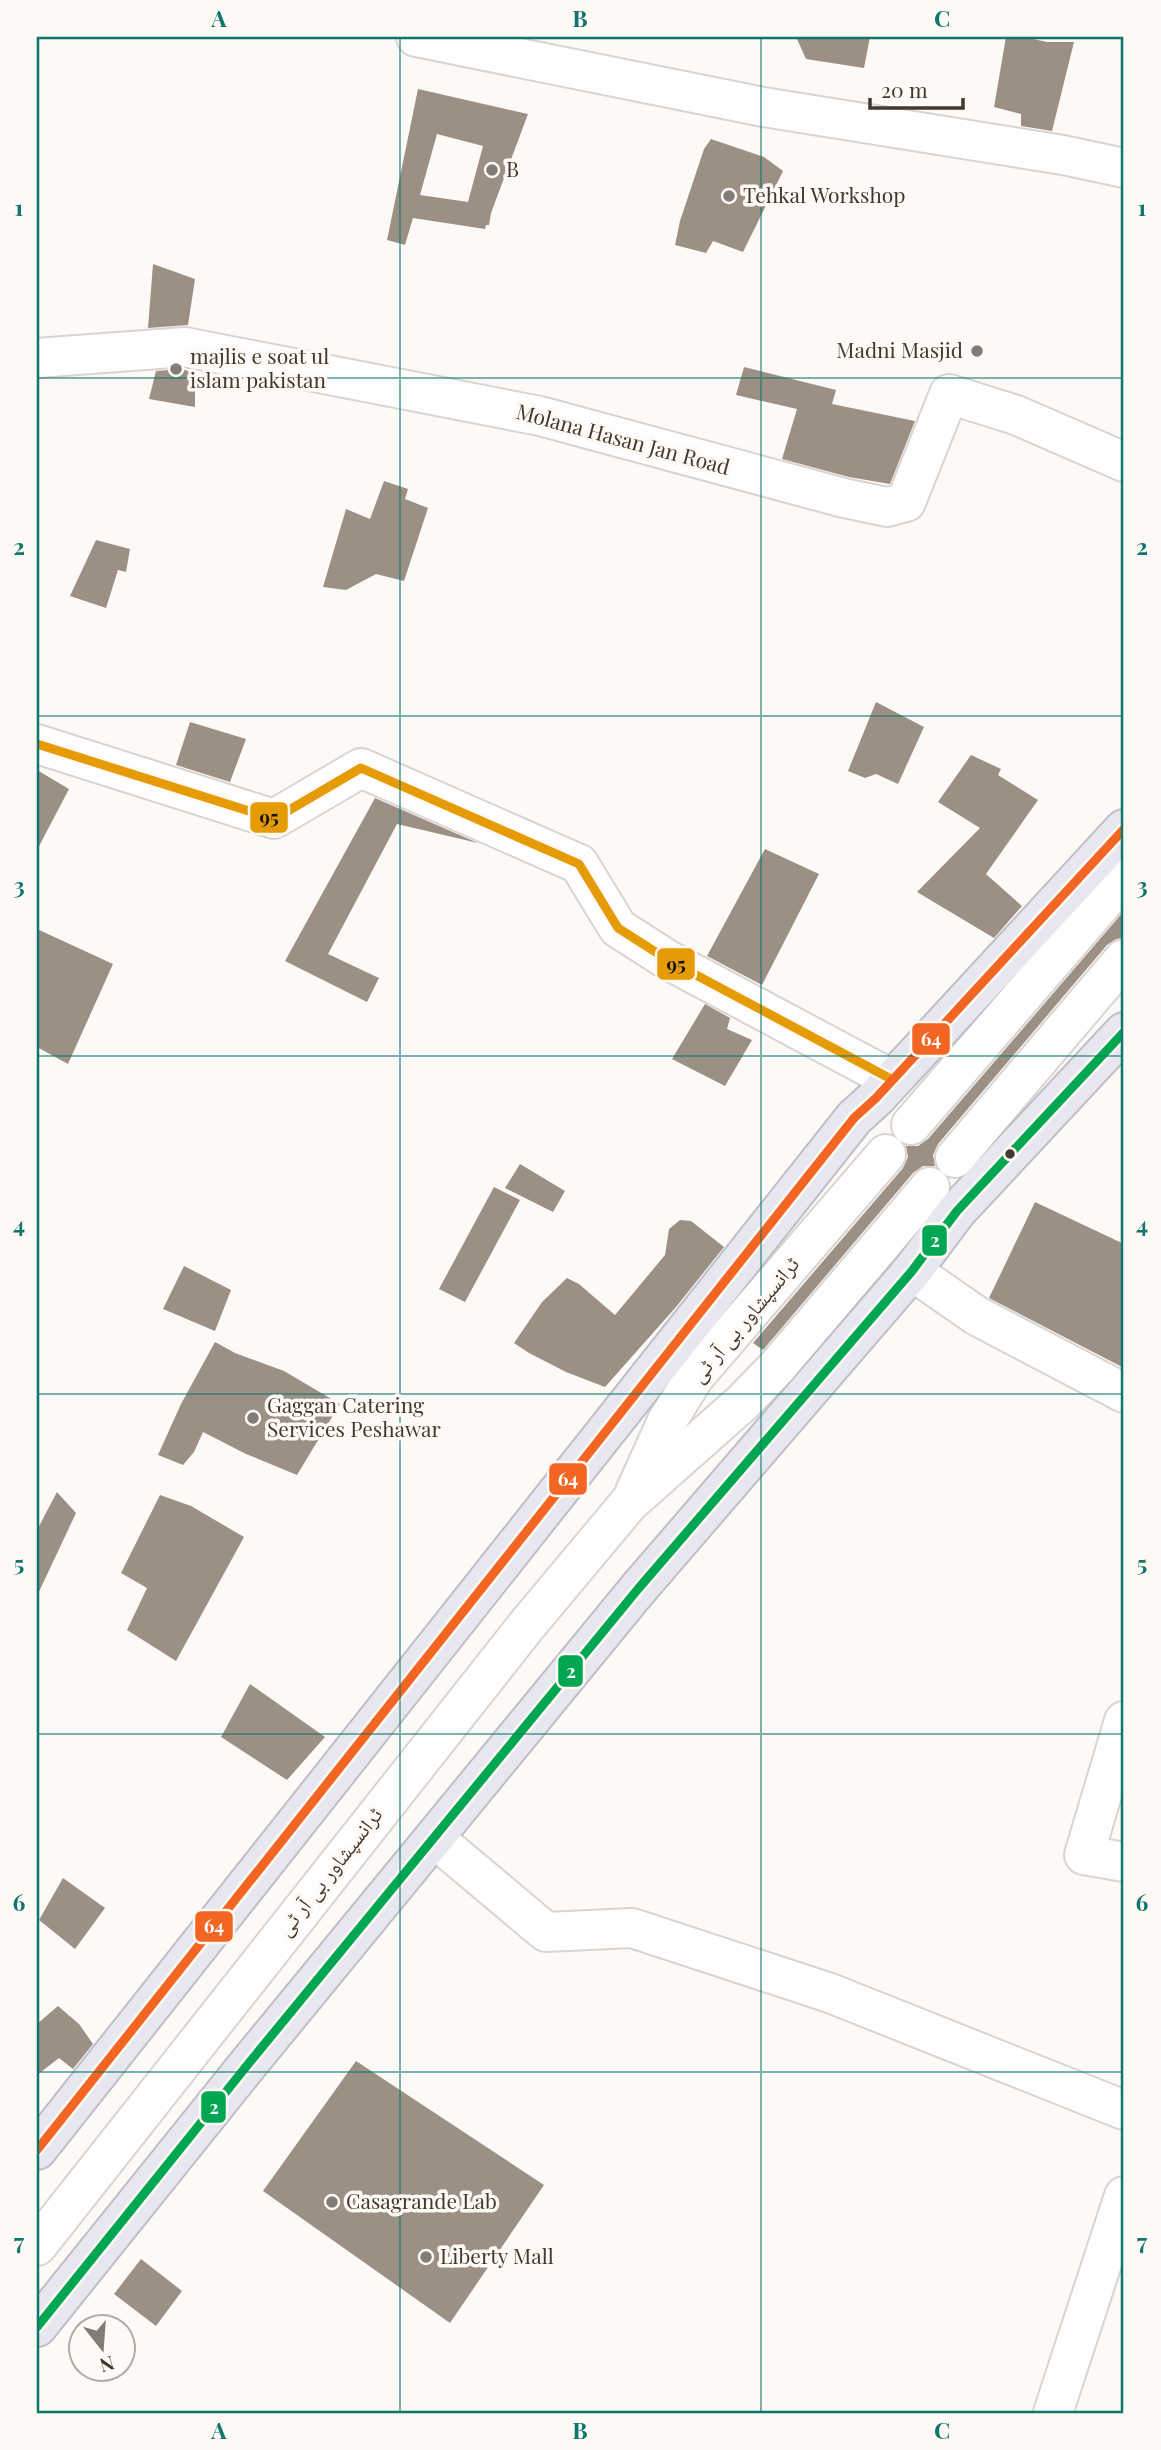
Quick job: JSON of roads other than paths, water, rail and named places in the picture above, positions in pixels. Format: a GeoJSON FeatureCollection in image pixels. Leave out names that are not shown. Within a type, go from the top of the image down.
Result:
{"type":"FeatureCollection","features":[{"type":"Feature","properties":{"kind":"highway"},"geometry":{"type":"LineString","coordinates":[[37,2150],[854,1118],[876,1098],[1124,829]]}},
{"type":"Feature","properties":{"kind":"highway"},"geometry":{"type":"LineString","coordinates":[[37,2327],[249,2063],[638,1590],[912,1271],[957,1210],[1124,1032]]}},
{"type":"Feature","properties":{"kind":"street"},"geometry":{"type":"LineString","coordinates":[[416,37],[763,107],[1063,155],[1124,168]]}},
{"type":"Feature","properties":{"kind":"street","name":"Molana Hasan Jan Road"},"geometry":{"type":"LineString","coordinates":[[37,358],[185,347],[540,416],[844,498],[887,507],[906,502],[949,394],[1016,415],[1124,462]]}},
{"type":"Feature","properties":{"kind":"street"},"geometry":{"type":"LineString","coordinates":[[37,744],[274,819],[361,768],[579,864],[618,928],[668,960],[891,1079]]}},
{"type":"Feature","properties":{"kind":"street"},"geometry":{"type":"LineString","coordinates":[[911,1125],[1124,878]]}},
{"type":"Feature","properties":{"kind":"street"},"geometry":{"type":"LineString","coordinates":[[955,1158],[1124,959]]}},
{"type":"Feature","properties":{"kind":"street","name":"ٹرانسپشاور بی آر ٹی"},"geometry":{"type":"LineString","coordinates":[[629,1503],[667,1421],[695,1376],[886,1154]]}},
{"type":"Feature","properties":{"kind":"street","name":"ٹرانسپشاور بی آر ٹی"},"geometry":{"type":"LineString","coordinates":[[37,2246],[527,1625],[629,1503],[751,1394],[930,1187]]}},
{"type":"Feature","properties":{"kind":"street"},"geometry":{"type":"LineString","coordinates":[[912,1271],[977,1316],[1124,1393]]}},
{"type":"Feature","properties":{"kind":"street"},"geometry":{"type":"LineString","coordinates":[[1124,1721],[1084,1855],[1124,1862]]}},
{"type":"Feature","properties":{"kind":"street"},"geometry":{"type":"LineString","coordinates":[[434,1838],[546,1933],[632,1928],[830,1993],[1124,2110]]}},
{"type":"Feature","properties":{"kind":"street"},"geometry":{"type":"LineString","coordinates":[[37,2349],[249,2063]]}},
{"type":"Feature","properties":{"kind":"street"},"geometry":{"type":"LineString","coordinates":[[1053,2413],[1124,2196]]}},
{"type":"Feature","properties":{"kind":"place","name":"B"},"geometry":{"type":"Point","coordinates":[492,170]}},
{"type":"Feature","properties":{"kind":"place","name":"Tehkal Workshop"},"geometry":{"type":"Point","coordinates":[729,196]}},
{"type":"Feature","properties":{"kind":"place","name":"Madni Masjid"},"geometry":{"type":"Point","coordinates":[977,351]}},
{"type":"Feature","properties":{"kind":"place","name":"majlis e soat ul islam pakistan"},"geometry":{"type":"Point","coordinates":[176,369]}},
{"type":"Feature","properties":{"kind":"place","name":"Gaggan Catering Services Peshawar"},"geometry":{"type":"Point","coordinates":[253,1418]}},
{"type":"Feature","properties":{"kind":"place","name":"Casagrande Lab"},"geometry":{"type":"Point","coordinates":[332,2202]}},
{"type":"Feature","properties":{"kind":"place","name":"Liberty Mall"},"geometry":{"type":"Point","coordinates":[426,2257]}}]}
